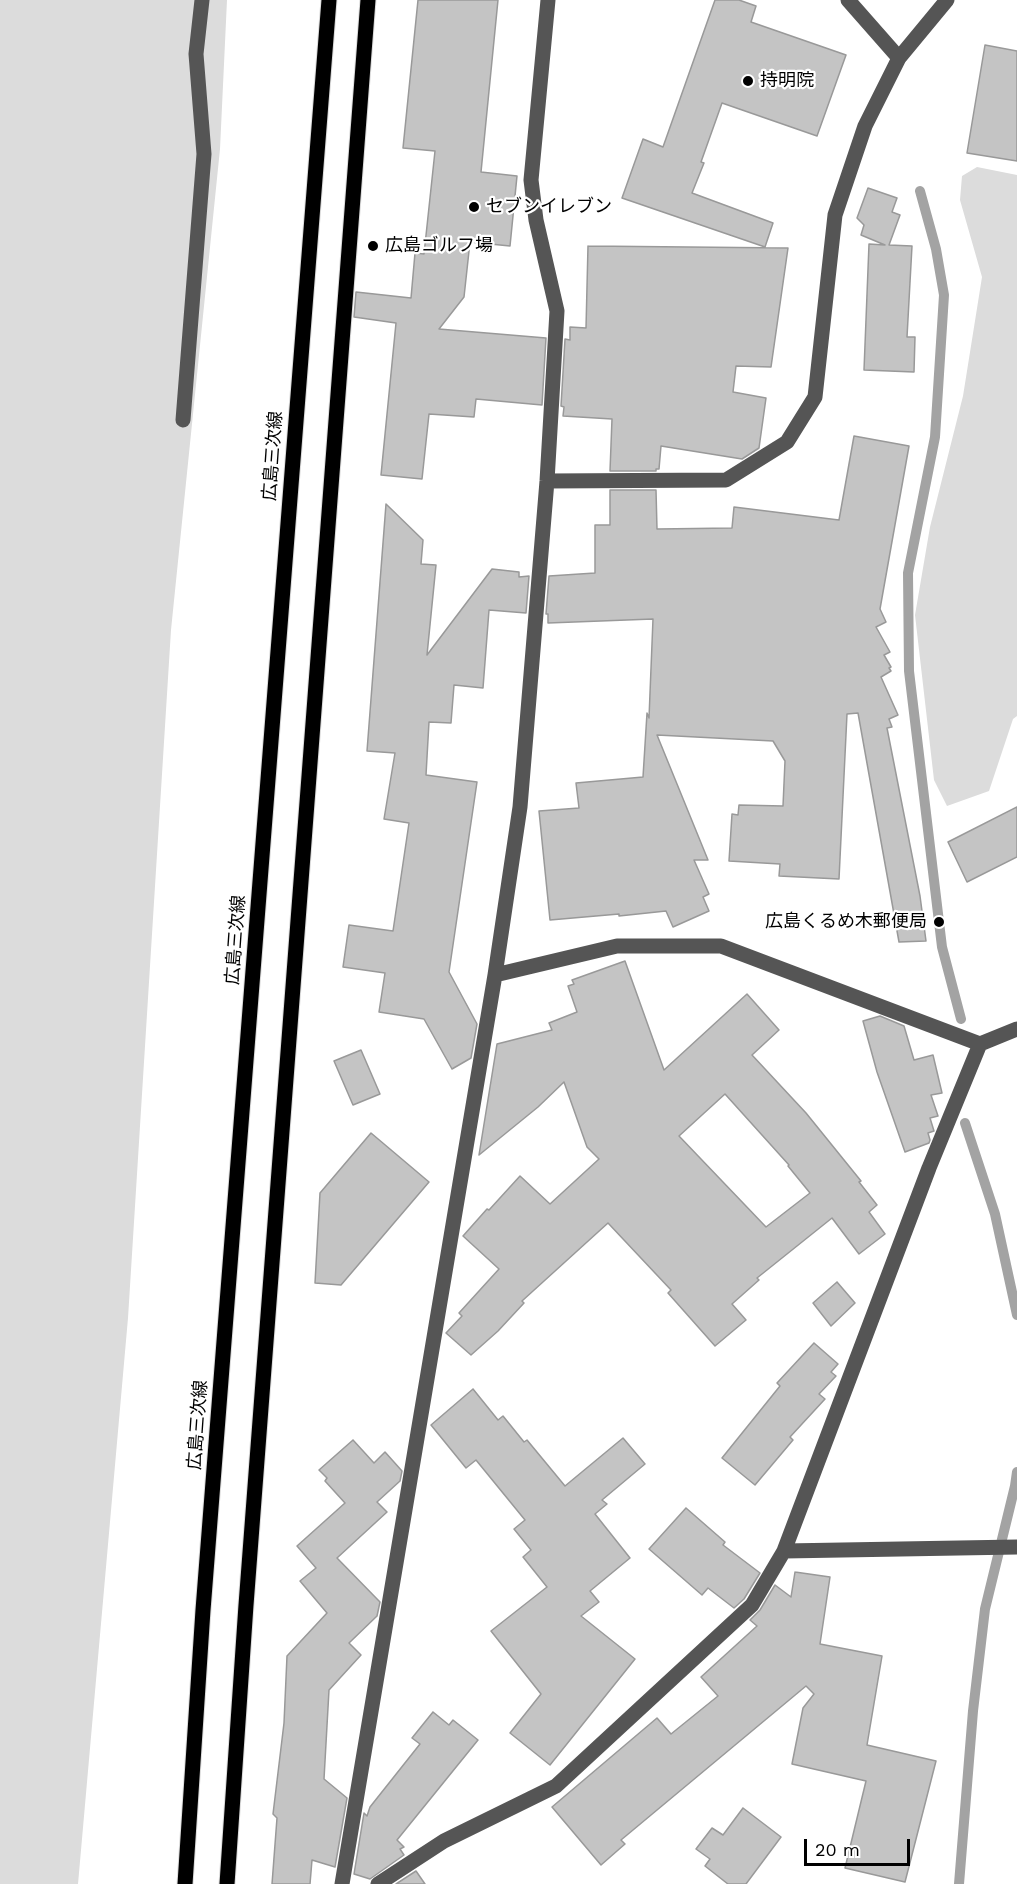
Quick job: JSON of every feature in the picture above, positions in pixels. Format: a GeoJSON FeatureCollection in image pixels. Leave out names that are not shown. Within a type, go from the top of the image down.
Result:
{"type":"FeatureCollection","features":[{"type":"Feature","properties":{"kind":"main road","name":"広島三次線"},"geometry":{"type":"LineString","coordinates":[[185,1884],[204,1587],[329,0]]}},
{"type":"Feature","properties":{"kind":"main road"},"geometry":{"type":"LineString","coordinates":[[227,1884],[245,1616],[368,0]]}},
{"type":"Feature","properties":{"kind":"street"},"geometry":{"type":"LineString","coordinates":[[183,420],[204,154],[196,54],[202,0]]}},
{"type":"Feature","properties":{"kind":"street"},"geometry":{"type":"LineString","coordinates":[[342,1884],[495,975],[520,807],[557,310],[536,220],[531,180],[548,0]]}},
{"type":"Feature","properties":{"kind":"street"},"geometry":{"type":"LineString","coordinates":[[848,0],[899,58]]}},
{"type":"Feature","properties":{"kind":"street"},"geometry":{"type":"LineString","coordinates":[[546,481],[726,480],[787,442],[815,397],[835,215],[865,126],[899,58],[947,0]]}},
{"type":"Feature","properties":{"kind":"street"},"geometry":{"type":"LineString","coordinates":[[495,975],[617,946],[721,946],[980,1044],[1017,1029]]}},
{"type":"Feature","properties":{"kind":"street"},"geometry":{"type":"LineString","coordinates":[[378,1884],[444,1841],[556,1786],[752,1605],[784,1551],[929,1168],[980,1044]]}},
{"type":"Feature","properties":{"kind":"street"},"geometry":{"type":"LineString","coordinates":[[784,1551],[1017,1547]]}},
{"type":"Feature","properties":{"kind":"shaded area"},"geometry":{"type":"Polygon","coordinates":[[[0,0],[227,0],[220,149],[171,630],[128,1318],[78,1884],[0,1884],[0,0]]]}},
{"type":"Feature","properties":{"kind":"shaded area"},"geometry":{"type":"Polygon","coordinates":[[[977,167],[1017,175],[1017,716],[1013,719],[989,791],[947,806],[934,780],[915,615],[930,527],[963,396],[982,277],[960,200],[962,176],[977,167]]]}},
{"type":"Feature","properties":{"kind":"building"},"geometry":{"type":"Polygon","coordinates":[[[418,0],[498,0],[481,172],[517,176],[510,246],[470,242],[464,297],[439,329],[546,338],[542,405],[476,399],[474,417],[429,414],[422,479],[381,475],[396,323],[354,317],[356,292],[411,298],[415,253],[424,254],[435,151],[403,148],[418,0]]]}},
{"type":"Feature","properties":{"kind":"building"},"geometry":{"type":"Polygon","coordinates":[[[715,0],[739,0],[756,6],[751,22],[846,55],[817,136],[722,103],[701,162],[704,163],[692,193],[773,223],[765,247],[622,198],[643,139],[663,147],[715,0]]]}},
{"type":"Feature","properties":{"kind":"building"},"geometry":{"type":"Polygon","coordinates":[[[985,45],[1017,51],[1017,161],[967,153],[985,45]]]}},
{"type":"Feature","properties":{"kind":"building"},"geometry":{"type":"Polygon","coordinates":[[[868,188],[897,198],[892,212],[900,215],[889,245],[912,246],[907,337],[915,337],[914,372],[864,370],[869,244],[885,245],[861,235],[864,225],[857,218],[868,188]]]}},
{"type":"Feature","properties":{"kind":"building"},"geometry":{"type":"Polygon","coordinates":[[[588,246],[788,248],[771,367],[736,366],[733,392],[766,398],[759,448],[742,459],[661,446],[659,469],[656,471],[610,471],[612,419],[563,416],[564,407],[561,406],[565,339],[570,340],[570,327],[586,328],[588,246]]]}},
{"type":"Feature","properties":{"kind":"building"},"geometry":{"type":"Polygon","coordinates":[[[854,436],[909,446],[880,609],[886,622],[876,627],[890,652],[884,655],[891,671],[881,677],[898,715],[889,719],[892,727],[887,728],[920,896],[926,941],[899,942],[858,713],[847,714],[839,879],[779,876],[780,864],[729,861],[732,814],[738,815],[739,805],[783,806],[785,761],[773,741],[657,735],[708,860],[694,860],[709,894],[703,897],[709,911],[673,927],[666,911],[550,920],[539,811],[579,808],[576,783],[643,777],[647,713],[649,718],[653,619],[548,623],[548,614],[546,614],[549,576],[595,573],[595,525],[610,525],[610,490],[656,490],[657,529],[732,528],[734,507],[839,520],[854,436]]]}},
{"type":"Feature","properties":{"kind":"building"},"geometry":{"type":"Polygon","coordinates":[[[386,504],[423,540],[421,564],[436,565],[427,655],[492,569],[519,572],[519,577],[529,576],[526,613],[489,610],[483,688],[454,685],[451,723],[429,722],[426,775],[477,782],[449,972],[477,1024],[471,1058],[452,1069],[424,1019],[379,1012],[385,973],[343,967],[349,925],[393,931],[409,823],[384,819],[395,753],[367,751],[386,504]]]}},
{"type":"Feature","properties":{"kind":"building"},"geometry":{"type":"Polygon","coordinates":[[[1017,807],[1017,857],[967,882],[948,842],[1017,807]]]}},
{"type":"Feature","properties":{"kind":"building"},"geometry":{"type":"Polygon","coordinates":[[[625,961],[664,1070],[747,994],[779,1030],[752,1055],[806,1113],[861,1181],[859,1182],[877,1205],[869,1212],[885,1234],[859,1254],[832,1218],[757,1278],[759,1280],[732,1304],[746,1320],[715,1346],[668,1293],[671,1290],[608,1223],[522,1301],[524,1303],[498,1331],[471,1355],[446,1333],[462,1316],[459,1313],[499,1269],[463,1236],[520,1176],[550,1204],[599,1159],[587,1147],[564,1082],[538,1107],[479,1155],[497,1044],[552,1030],[549,1023],[577,1012],[568,986],[574,984],[572,980],[625,961]],[[725,1094],[679,1136],[766,1227],[810,1193],[789,1165],[725,1094]]]}},
{"type":"Feature","properties":{"kind":"building"},"geometry":{"type":"Polygon","coordinates":[[[880,1016],[904,1026],[914,1060],[933,1055],[942,1093],[931,1095],[938,1116],[930,1118],[934,1131],[928,1133],[929,1143],[905,1152],[877,1072],[863,1021],[880,1016]]]}},
{"type":"Feature","properties":{"kind":"building"},"geometry":{"type":"Polygon","coordinates":[[[361,1050],[380,1094],[353,1105],[334,1061],[361,1050]]]}},
{"type":"Feature","properties":{"kind":"building"},"geometry":{"type":"Polygon","coordinates":[[[371,1133],[429,1182],[341,1285],[315,1283],[320,1193],[371,1133]]]}},
{"type":"Feature","properties":{"kind":"building"},"geometry":{"type":"Polygon","coordinates":[[[837,1282],[855,1303],[831,1326],[813,1303],[837,1282]]]}},
{"type":"Feature","properties":{"kind":"building"},"geometry":{"type":"Polygon","coordinates":[[[814,1343],[838,1364],[831,1372],[836,1376],[819,1394],[825,1399],[790,1437],[793,1440],[755,1485],[722,1458],[780,1386],[777,1383],[814,1343]]]}},
{"type":"Feature","properties":{"kind":"building"},"geometry":{"type":"Polygon","coordinates":[[[473,1389],[498,1420],[503,1416],[524,1442],[527,1440],[565,1486],[623,1438],[645,1464],[602,1500],[607,1504],[595,1514],[630,1558],[590,1591],[599,1602],[581,1616],[635,1659],[550,1765],[510,1733],[541,1694],[491,1631],[547,1587],[523,1557],[531,1550],[514,1529],[525,1520],[476,1460],[466,1468],[431,1425],[473,1389]]]}},
{"type":"Feature","properties":{"kind":"building"},"geometry":{"type":"Polygon","coordinates":[[[353,1440],[374,1463],[385,1452],[402,1471],[400,1481],[377,1502],[387,1512],[337,1558],[380,1602],[377,1616],[349,1643],[361,1655],[329,1690],[324,1779],[347,1798],[335,1867],[312,1860],[310,1884],[272,1884],[277,1818],[273,1814],[284,1723],[287,1656],[327,1613],[300,1581],[316,1568],[297,1546],[345,1503],[325,1481],[327,1478],[319,1470],[353,1440]]]}},
{"type":"Feature","properties":{"kind":"building"},"geometry":{"type":"Polygon","coordinates":[[[686,1508],[725,1542],[723,1545],[760,1573],[744,1599],[734,1608],[708,1588],[702,1595],[649,1549],[686,1508]]]}},
{"type":"Feature","properties":{"kind":"building"},"geometry":{"type":"Polygon","coordinates":[[[795,1572],[830,1577],[820,1644],[882,1656],[867,1745],[936,1761],[905,1882],[845,1868],[866,1781],[792,1764],[803,1708],[814,1694],[806,1686],[621,1840],[625,1844],[601,1865],[552,1807],[657,1718],[671,1734],[718,1696],[701,1677],[757,1626],[750,1620],[760,1610],[775,1585],[791,1597],[795,1572]]]}},
{"type":"Feature","properties":{"kind":"building"},"geometry":{"type":"Polygon","coordinates":[[[433,1712],[449,1725],[453,1720],[478,1740],[397,1840],[404,1847],[400,1849],[404,1855],[370,1879],[354,1874],[364,1813],[367,1816],[370,1807],[420,1744],[412,1738],[433,1712]]]}},
{"type":"Feature","properties":{"kind":"building"},"geometry":{"type":"Polygon","coordinates":[[[743,1808],[781,1837],[746,1884],[728,1884],[705,1866],[710,1859],[696,1849],[712,1828],[723,1835],[743,1808]]]}},
{"type":"Feature","properties":{"kind":"building"},"geometry":{"type":"Polygon","coordinates":[[[416,1871],[425,1884],[396,1884],[416,1871]]]}},
{"type":"Feature","properties":{"kind":"waterway"},"geometry":{"type":"LineString","coordinates":[[920,191],[936,249],[944,295],[935,437],[908,573],[909,671],[942,947],[961,1019]]}},
{"type":"Feature","properties":{"kind":"waterway"},"geometry":{"type":"LineString","coordinates":[[965,1123],[995,1214],[1017,1315]]}},
{"type":"Feature","properties":{"kind":"waterway"},"geometry":{"type":"LineString","coordinates":[[959,1884],[973,1711],[985,1609],[1017,1472]]}},
{"type":"Feature","properties":{"kind":"place","name":"持明院"},"geometry":{"type":"Point","coordinates":[748,81]}},
{"type":"Feature","properties":{"kind":"place","name":"セブンイレブン"},"geometry":{"type":"Point","coordinates":[474,207]}},
{"type":"Feature","properties":{"kind":"place","name":"広島ゴルフ場"},"geometry":{"type":"Point","coordinates":[373,246]}},
{"type":"Feature","properties":{"kind":"place","name":"広島くるめ木郵便局"},"geometry":{"type":"Point","coordinates":[939,922]}}]}
